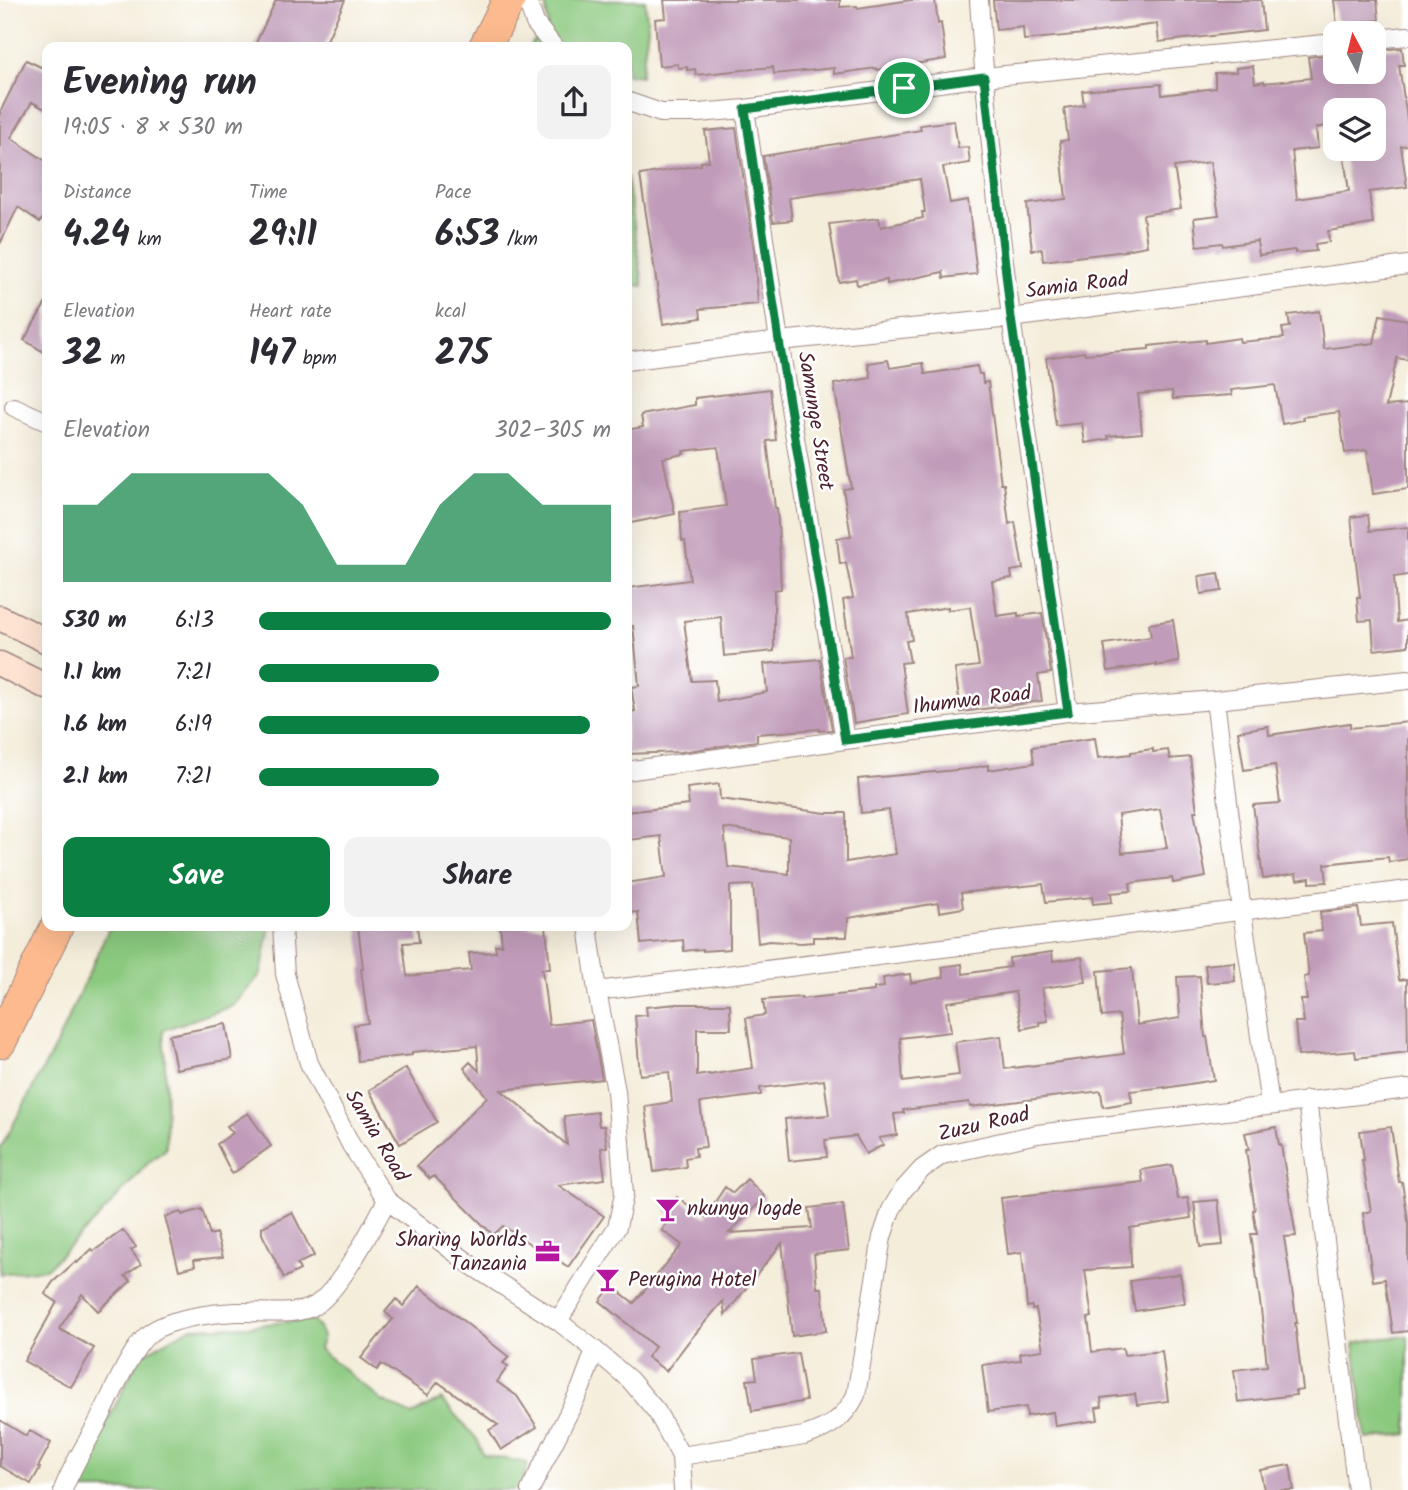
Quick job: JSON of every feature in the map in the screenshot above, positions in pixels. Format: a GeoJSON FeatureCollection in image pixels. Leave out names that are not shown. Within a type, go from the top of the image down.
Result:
{"type":"FeatureCollection","features":[{"type":"Feature","properties":{"kind":"highway"},"geometry":{"type":"LineString","coordinates":[[488,42],[509,0]]}},
{"type":"Feature","properties":{"kind":"highway"},"geometry":{"type":"LineString","coordinates":[[0,1042],[55,931]]}},
{"type":"Feature","properties":{"kind":"street"},"geometry":{"type":"LineString","coordinates":[[527,0],[536,23],[550,42]]}},
{"type":"Feature","properties":{"kind":"street"},"geometry":{"type":"LineString","coordinates":[[979,0],[984,77],[1011,318],[1068,712]]}},
{"type":"Feature","properties":{"kind":"street"},"geometry":{"type":"LineString","coordinates":[[1386,38],[1408,36]]}},
{"type":"Feature","properties":{"kind":"street"},"geometry":{"type":"LineString","coordinates":[[632,103],[661,113],[745,109],[984,77],[1323,44]]}},
{"type":"Feature","properties":{"kind":"street","name":"Samunge Street"},"geometry":{"type":"LineString","coordinates":[[745,109],[779,341],[845,740]]}},
{"type":"Feature","properties":{"kind":"street","name":"Samia Road"},"geometry":{"type":"LineString","coordinates":[[632,360],[779,341],[1011,318],[1408,265]]}},
{"type":"Feature","properties":{"kind":"street"},"geometry":{"type":"LineString","coordinates":[[14,407],[42,420]]}},
{"type":"Feature","properties":{"kind":"street"},"geometry":{"type":"LineString","coordinates":[[0,618],[42,638]]}},
{"type":"Feature","properties":{"kind":"street"},"geometry":{"type":"LineString","coordinates":[[0,664],[42,685]]}},
{"type":"Feature","properties":{"kind":"street","name":"Ihumwa Road"},"geometry":{"type":"LineString","coordinates":[[632,770],[1068,712],[1408,680]]}},
{"type":"Feature","properties":{"kind":"street"},"geometry":{"type":"LineString","coordinates":[[1215,700],[1270,1105]]}},
{"type":"Feature","properties":{"kind":"street"},"geometry":{"type":"LineString","coordinates":[[597,991],[1408,890]]}},
{"type":"Feature","properties":{"kind":"street","name":"Samia Road"},"geometry":{"type":"LineString","coordinates":[[282,931],[285,974],[309,1063],[351,1145],[387,1200],[471,1265],[558,1321],[630,1380],[657,1412],[681,1455],[683,1490]]}},
{"type":"Feature","properties":{"kind":"street"},"geometry":{"type":"LineString","coordinates":[[558,1321],[617,1227],[624,1194],[616,1091],[589,931]]}},
{"type":"Feature","properties":{"kind":"street","name":"Zuzu Road"},"geometry":{"type":"LineString","coordinates":[[681,1455],[804,1436],[822,1431],[849,1409],[856,1395],[882,1237],[891,1210],[902,1190],[922,1169],[942,1155],[1037,1135],[1408,1088]]}},
{"type":"Feature","properties":{"kind":"street"},"geometry":{"type":"LineString","coordinates":[[1307,1100],[1357,1490]]}},
{"type":"Feature","properties":{"kind":"street"},"geometry":{"type":"LineString","coordinates":[[63,1490],[72,1467],[138,1345],[151,1332],[165,1325],[201,1315],[259,1311],[286,1313],[302,1311],[316,1305],[331,1291],[387,1200]]}},
{"type":"Feature","properties":{"kind":"street"},"geometry":{"type":"LineString","coordinates":[[530,1490],[581,1388],[595,1350]]}},
{"type":"Feature","properties":{"kind":"green space"},"geometry":{"type":"Polygon","coordinates":[[[545,0],[645,0],[648,28],[641,76],[632,75],[632,42],[533,42],[548,25],[545,0]]]}},
{"type":"Feature","properties":{"kind":"green space"},"geometry":{"type":"Polygon","coordinates":[[[632,211],[643,286],[632,285],[632,211]]]}},
{"type":"Feature","properties":{"kind":"green space"},"geometry":{"type":"Polygon","coordinates":[[[108,931],[269,931],[261,974],[233,1006],[163,1030],[166,1149],[149,1162],[101,1215],[46,1269],[0,1274],[0,1149],[56,1045],[108,931]]]}},
{"type":"Feature","properties":{"kind":"green space"},"geometry":{"type":"Polygon","coordinates":[[[311,1319],[323,1336],[319,1349],[382,1401],[412,1415],[441,1399],[477,1439],[483,1455],[528,1463],[520,1490],[73,1490],[140,1356],[190,1328],[248,1326],[311,1319]]]}},
{"type":"Feature","properties":{"kind":"green space"},"geometry":{"type":"Polygon","coordinates":[[[1408,1336],[1408,1434],[1366,1439],[1354,1343],[1408,1336]]]}},
{"type":"Feature","properties":{"kind":"building"},"geometry":{"type":"Polygon","coordinates":[[[276,0],[345,0],[326,42],[256,42],[276,0]]]}},
{"type":"Feature","properties":{"kind":"building"},"geometry":{"type":"Polygon","coordinates":[[[664,0],[840,0],[840,7],[858,8],[911,0],[935,0],[946,59],[834,74],[834,68],[774,74],[773,67],[696,75],[695,69],[678,68],[678,64],[659,66],[655,19],[666,18],[664,0]]]}},
{"type":"Feature","properties":{"kind":"building"},"geometry":{"type":"Polygon","coordinates":[[[993,0],[1261,0],[1264,30],[1159,42],[1157,24],[1024,40],[1023,27],[996,30],[993,0]]]}},
{"type":"Feature","properties":{"kind":"building"},"geometry":{"type":"Polygon","coordinates":[[[1334,0],[1377,0],[1379,20],[1337,21],[1334,0]]]}},
{"type":"Feature","properties":{"kind":"building"},"geometry":{"type":"Polygon","coordinates":[[[1402,48],[1404,65],[1399,65],[1408,125],[1408,145],[1401,146],[1407,187],[1369,192],[1373,224],[1328,231],[1329,242],[1315,244],[1316,251],[1295,253],[1295,250],[1259,255],[1257,241],[1223,246],[1222,243],[1197,246],[1194,218],[1219,215],[1210,162],[1174,167],[1181,209],[1143,215],[1147,246],[1043,261],[1042,249],[1032,250],[1027,204],[1066,199],[1060,141],[1068,140],[1064,108],[1084,105],[1082,91],[1161,84],[1162,95],[1215,88],[1215,73],[1236,72],[1236,68],[1253,66],[1255,83],[1311,78],[1308,57],[1323,55],[1323,84],[1386,84],[1386,49],[1402,48]]]}},
{"type":"Feature","properties":{"kind":"building"},"geometry":{"type":"Polygon","coordinates":[[[26,60],[42,68],[42,107],[32,102],[11,138],[42,159],[42,219],[40,222],[18,207],[0,244],[0,112],[26,60]]]}},
{"type":"Feature","properties":{"kind":"building"},"geometry":{"type":"Polygon","coordinates":[[[954,121],[958,148],[968,147],[970,163],[943,167],[950,203],[968,200],[977,274],[944,278],[943,272],[887,284],[887,280],[857,285],[856,279],[839,282],[829,224],[879,218],[881,227],[923,218],[922,212],[925,212],[920,179],[789,198],[792,220],[773,222],[763,156],[921,130],[920,125],[954,121]]]}},
{"type":"Feature","properties":{"kind":"building"},"geometry":{"type":"Polygon","coordinates":[[[736,128],[754,249],[758,304],[700,309],[701,318],[663,324],[640,175],[701,165],[701,162],[709,161],[705,131],[736,128]]]}},
{"type":"Feature","properties":{"kind":"building"},"geometry":{"type":"Polygon","coordinates":[[[42,309],[42,351],[24,340],[42,309]]]}},
{"type":"Feature","properties":{"kind":"building"},"geometry":{"type":"Polygon","coordinates":[[[1319,311],[1324,349],[1374,343],[1380,315],[1408,320],[1408,360],[1397,358],[1386,406],[1408,404],[1408,489],[1373,494],[1367,450],[1345,453],[1339,412],[1302,417],[1303,420],[1282,424],[1275,385],[1231,390],[1232,395],[1173,399],[1172,391],[1138,394],[1142,433],[1108,436],[1109,439],[1085,443],[1082,423],[1056,426],[1046,358],[1084,352],[1149,349],[1149,346],[1206,340],[1206,343],[1239,338],[1240,342],[1284,338],[1282,328],[1290,327],[1288,315],[1319,311]]]}},
{"type":"Feature","properties":{"kind":"building"},"geometry":{"type":"Polygon","coordinates":[[[888,360],[890,368],[923,363],[925,374],[977,366],[983,383],[988,382],[1001,484],[1004,484],[1009,524],[1015,522],[1023,569],[1011,571],[1012,578],[992,581],[997,616],[1042,613],[1051,673],[1038,675],[1042,701],[961,712],[955,669],[979,666],[970,607],[948,610],[948,607],[908,614],[912,640],[906,641],[910,662],[901,663],[908,714],[854,723],[843,657],[851,657],[843,600],[853,598],[846,563],[840,564],[837,538],[851,536],[843,489],[851,488],[834,384],[871,378],[868,363],[888,360]]]}},
{"type":"Feature","properties":{"kind":"building"},"geometry":{"type":"Polygon","coordinates":[[[770,389],[776,440],[767,441],[777,508],[781,589],[774,590],[774,651],[724,656],[721,617],[684,621],[692,681],[715,680],[717,702],[767,692],[764,664],[820,659],[832,730],[757,734],[757,741],[681,752],[632,754],[632,712],[635,711],[632,687],[639,686],[632,626],[632,587],[690,580],[685,541],[682,541],[680,512],[726,506],[718,447],[683,451],[684,454],[663,458],[675,514],[632,523],[632,429],[643,427],[641,415],[695,405],[695,398],[770,389]]]}},
{"type":"Feature","properties":{"kind":"building"},"geometry":{"type":"Polygon","coordinates":[[[1368,515],[1370,531],[1408,527],[1408,575],[1394,577],[1397,622],[1408,620],[1408,646],[1374,650],[1372,620],[1359,621],[1357,597],[1360,597],[1351,517],[1368,515]]]}},
{"type":"Feature","properties":{"kind":"building"},"geometry":{"type":"Polygon","coordinates":[[[1219,573],[1222,591],[1201,594],[1199,576],[1219,573]]]}},
{"type":"Feature","properties":{"kind":"building"},"geometry":{"type":"Polygon","coordinates":[[[1173,620],[1179,662],[1108,671],[1104,644],[1151,637],[1149,624],[1173,620]]]}},
{"type":"Feature","properties":{"kind":"building"},"geometry":{"type":"Polygon","coordinates":[[[1408,722],[1408,859],[1389,862],[1388,857],[1325,864],[1327,882],[1310,883],[1310,878],[1297,880],[1296,874],[1263,879],[1253,805],[1280,803],[1275,765],[1244,770],[1238,731],[1268,726],[1269,735],[1350,723],[1350,728],[1408,722]]]}},
{"type":"Feature","properties":{"kind":"building"},"geometry":{"type":"Polygon","coordinates":[[[1095,738],[1098,758],[1153,749],[1153,752],[1168,750],[1170,759],[1190,757],[1197,811],[1194,811],[1206,877],[1173,883],[1172,878],[1130,883],[1131,891],[1111,893],[1112,902],[1093,904],[1092,897],[1046,902],[1043,884],[961,893],[963,908],[939,912],[938,903],[848,918],[847,937],[813,937],[813,942],[801,943],[758,943],[753,885],[730,886],[730,949],[684,951],[683,940],[641,944],[638,912],[632,913],[632,882],[666,877],[661,836],[632,840],[632,811],[689,805],[687,788],[719,784],[720,799],[826,813],[846,813],[846,862],[896,854],[889,810],[861,813],[858,779],[988,765],[988,770],[1034,763],[1032,747],[1095,738]],[[1160,809],[1118,815],[1122,853],[1167,848],[1160,809]],[[724,828],[728,867],[789,874],[789,837],[724,828]]]}},
{"type":"Feature","properties":{"kind":"building"},"geometry":{"type":"Polygon","coordinates":[[[1358,908],[1361,926],[1392,923],[1399,980],[1407,979],[1408,1052],[1356,1058],[1355,1051],[1298,1056],[1295,1022],[1304,1022],[1301,1000],[1307,1000],[1304,977],[1309,976],[1304,933],[1322,931],[1320,912],[1358,908]]]}},
{"type":"Feature","properties":{"kind":"building"},"geometry":{"type":"Polygon","coordinates":[[[359,931],[418,931],[419,942],[403,943],[407,976],[471,970],[469,953],[496,952],[495,945],[502,945],[501,931],[546,931],[550,969],[542,969],[549,1025],[591,1020],[602,1079],[501,1090],[567,1145],[564,1116],[597,1112],[599,1126],[604,1126],[607,1147],[601,1148],[605,1179],[558,1185],[604,1216],[568,1267],[503,1226],[493,1235],[434,1176],[430,1179],[417,1166],[487,1097],[464,1068],[470,1062],[479,1071],[477,1046],[412,1052],[412,1055],[358,1061],[354,1025],[368,1023],[359,931]]]}},
{"type":"Feature","properties":{"kind":"building"},"geometry":{"type":"Polygon","coordinates":[[[1052,952],[1053,961],[1082,957],[1086,982],[1042,988],[1048,1021],[1022,1029],[1015,992],[947,1002],[951,1032],[900,1038],[903,1082],[959,1075],[955,1042],[1001,1036],[1005,1069],[1124,1054],[1119,1015],[1102,1017],[1098,971],[1132,968],[1137,1025],[1180,1018],[1177,977],[1200,976],[1205,1037],[1214,1080],[1130,1091],[1132,1102],[1103,1107],[1101,1091],[970,1107],[969,1102],[903,1110],[904,1113],[894,1114],[897,1135],[879,1138],[883,1145],[866,1154],[856,1136],[825,1140],[827,1157],[789,1161],[785,1119],[829,1115],[824,1080],[760,1088],[761,1095],[700,1103],[706,1147],[695,1148],[696,1156],[685,1158],[686,1167],[654,1172],[645,1106],[672,1102],[669,1072],[640,1075],[635,1016],[647,1015],[646,1007],[730,1004],[731,1029],[697,1029],[697,1076],[709,1075],[753,1068],[746,1018],[765,1015],[763,1000],[874,991],[874,988],[884,987],[883,978],[910,974],[911,983],[944,977],[942,967],[962,964],[963,974],[1010,967],[1009,958],[1052,952]]]}},
{"type":"Feature","properties":{"kind":"building"},"geometry":{"type":"Polygon","coordinates":[[[1234,962],[1235,981],[1207,983],[1205,965],[1234,962]]]}},
{"type":"Feature","properties":{"kind":"building"},"geometry":{"type":"Polygon","coordinates":[[[226,1024],[232,1059],[176,1069],[169,1035],[226,1024]]]}},
{"type":"Feature","properties":{"kind":"building"},"geometry":{"type":"Polygon","coordinates":[[[406,1068],[437,1122],[400,1144],[369,1090],[406,1068]]]}},
{"type":"Feature","properties":{"kind":"building"},"geometry":{"type":"Polygon","coordinates":[[[248,1113],[271,1146],[232,1174],[217,1144],[233,1133],[227,1126],[248,1113]]]}},
{"type":"Feature","properties":{"kind":"building"},"geometry":{"type":"Polygon","coordinates":[[[1276,1127],[1296,1236],[1284,1237],[1297,1323],[1303,1390],[1295,1391],[1296,1395],[1238,1402],[1234,1370],[1267,1366],[1251,1234],[1257,1234],[1245,1133],[1276,1127]]]}},
{"type":"Feature","properties":{"kind":"building"},"geometry":{"type":"Polygon","coordinates":[[[1391,1127],[1408,1221],[1408,1331],[1393,1333],[1385,1279],[1373,1281],[1363,1213],[1371,1211],[1360,1131],[1391,1127]]]}},
{"type":"Feature","properties":{"kind":"building"},"geometry":{"type":"Polygon","coordinates":[[[1172,1165],[1178,1199],[1188,1198],[1191,1218],[1130,1228],[1131,1267],[1085,1270],[1092,1317],[1088,1318],[1092,1352],[1123,1348],[1124,1355],[1162,1351],[1168,1401],[1137,1405],[1135,1394],[1101,1398],[1102,1407],[1096,1408],[1098,1420],[1055,1426],[1053,1412],[1027,1416],[1026,1407],[988,1412],[982,1365],[1021,1360],[1020,1353],[1043,1350],[1036,1309],[1027,1307],[1022,1252],[1008,1254],[1001,1198],[1143,1182],[1141,1170],[1172,1165]]]}},
{"type":"Feature","properties":{"kind":"building"},"geometry":{"type":"Polygon","coordinates":[[[747,1179],[765,1197],[729,1233],[812,1228],[809,1208],[843,1204],[849,1250],[814,1254],[817,1288],[822,1288],[826,1331],[792,1336],[782,1243],[725,1315],[723,1301],[666,1371],[647,1357],[655,1347],[600,1301],[612,1286],[634,1303],[682,1245],[662,1230],[672,1216],[666,1211],[677,1197],[705,1217],[725,1187],[733,1193],[747,1179]]]}},
{"type":"Feature","properties":{"kind":"building"},"geometry":{"type":"Polygon","coordinates":[[[1218,1200],[1223,1245],[1200,1247],[1194,1202],[1218,1200]]]}},
{"type":"Feature","properties":{"kind":"building"},"geometry":{"type":"Polygon","coordinates":[[[202,1209],[210,1235],[216,1233],[223,1257],[194,1260],[195,1266],[179,1270],[165,1217],[202,1209]]]}},
{"type":"Feature","properties":{"kind":"building"},"geometry":{"type":"Polygon","coordinates":[[[292,1212],[314,1256],[297,1264],[300,1270],[284,1278],[262,1234],[262,1227],[292,1212]]]}},
{"type":"Feature","properties":{"kind":"building"},"geometry":{"type":"Polygon","coordinates":[[[123,1230],[136,1247],[131,1250],[141,1264],[125,1276],[131,1281],[98,1311],[82,1294],[59,1329],[94,1348],[71,1387],[24,1361],[57,1302],[45,1294],[53,1282],[76,1261],[77,1263],[92,1249],[94,1251],[123,1230]]]}},
{"type":"Feature","properties":{"kind":"building"},"geometry":{"type":"Polygon","coordinates":[[[1180,1274],[1185,1303],[1135,1311],[1130,1281],[1180,1274]]]}},
{"type":"Feature","properties":{"kind":"building"},"geometry":{"type":"Polygon","coordinates":[[[419,1286],[509,1357],[503,1363],[508,1366],[497,1382],[517,1396],[537,1427],[501,1450],[489,1430],[498,1425],[438,1382],[428,1395],[381,1364],[377,1370],[361,1358],[393,1319],[385,1312],[396,1299],[403,1306],[419,1286]]]}},
{"type":"Feature","properties":{"kind":"building"},"geometry":{"type":"Polygon","coordinates":[[[798,1353],[806,1401],[752,1411],[747,1380],[757,1379],[754,1359],[798,1353]]]}},
{"type":"Feature","properties":{"kind":"building"},"geometry":{"type":"Polygon","coordinates":[[[0,1420],[26,1436],[30,1431],[51,1443],[31,1484],[0,1466],[0,1420]]]}},
{"type":"Feature","properties":{"kind":"building"},"geometry":{"type":"Polygon","coordinates":[[[1290,1465],[1294,1490],[1264,1490],[1260,1470],[1290,1465]]]}},
{"type":"Feature","properties":{"kind":"place","name":"nkunya logde"},"geometry":{"type":"Point","coordinates":[667,1209]}},
{"type":"Feature","properties":{"kind":"place","name":"Sharing Worlds Tanzania"},"geometry":{"type":"Point","coordinates":[547,1252]}},
{"type":"Feature","properties":{"kind":"place","name":"Perugina Hotel"},"geometry":{"type":"Point","coordinates":[608,1280]}},
{"type":"Feature","properties":{"kind":"route"},"geometry":{"type":"LineString","coordinates":[[984,77],[1011,318],[1068,712],[845,740],[779,341],[745,109],[904,88],[984,77]]}}]}
